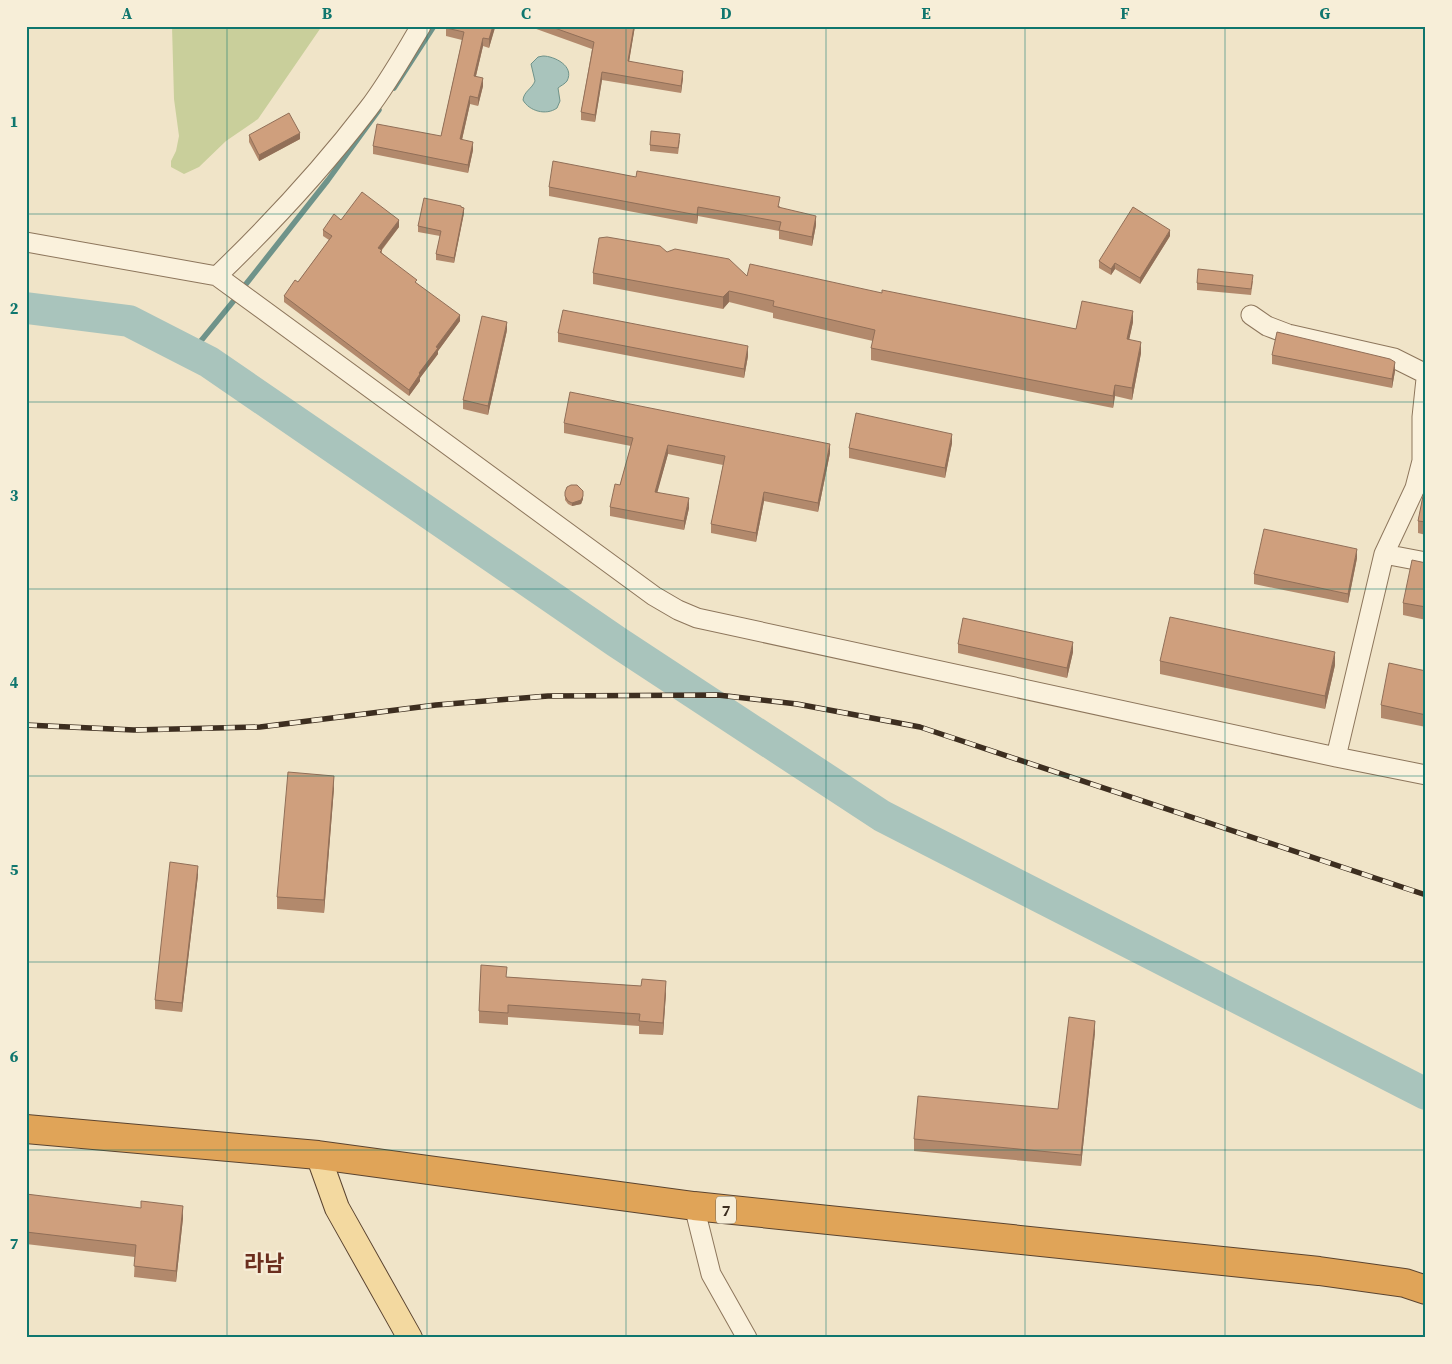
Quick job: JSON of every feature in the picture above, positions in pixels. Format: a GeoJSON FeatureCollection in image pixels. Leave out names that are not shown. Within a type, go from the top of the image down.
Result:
{"type":"FeatureCollection","features":[{"type":"Feature","properties":{"kind":"highway","name":"7"},"geometry":{"type":"LineString","coordinates":[[26,1129],[318,1155],[694,1206],[1319,1271],[1405,1283],[1426,1290]]}},
{"type":"Feature","properties":{"kind":"main road"},"geometry":{"type":"LineString","coordinates":[[318,1155],[337,1208],[410,1338]]}},
{"type":"Feature","properties":{"kind":"street"},"geometry":{"type":"LineString","coordinates":[[217,276],[273,222],[368,110],[421,26]]}},
{"type":"Feature","properties":{"kind":"street"},"geometry":{"type":"LineString","coordinates":[[26,242],[217,276],[646,590],[678,610],[696,618],[1426,775]]}},
{"type":"Feature","properties":{"kind":"street"},"geometry":{"type":"LineString","coordinates":[[1251,315],[1267,326],[1288,334],[1394,358],[1426,374]]}},
{"type":"Feature","properties":{"kind":"street"},"geometry":{"type":"LineString","coordinates":[[1336,757],[1384,554],[1415,488],[1422,461],[1423,402],[1426,379]]}},
{"type":"Feature","properties":{"kind":"street"},"geometry":{"type":"LineString","coordinates":[[1384,554],[1426,562]]}},
{"type":"Feature","properties":{"kind":"street"},"geometry":{"type":"LineString","coordinates":[[694,1206],[711,1274],[747,1338]]}},
{"type":"Feature","properties":{"kind":"green space"},"geometry":{"type":"Polygon","coordinates":[[[172,26],[322,26],[258,119],[226,141],[199,167],[184,174],[171,167],[179,136],[174,99],[172,26]]]}},
{"type":"Feature","properties":{"kind":"water"},"geometry":{"type":"Polygon","coordinates":[[[543,56],[558,60],[566,66],[569,76],[567,81],[558,88],[560,101],[557,108],[548,112],[533,109],[523,100],[525,94],[535,81],[531,64],[538,57],[543,56]]]}},
{"type":"Feature","properties":{"kind":"building"},"geometry":{"type":"Polygon","coordinates":[[[446,26],[493,26],[489,39],[483,38],[474,76],[483,78],[478,98],[470,96],[460,139],[473,142],[468,165],[373,146],[377,124],[441,136],[464,32],[446,28],[446,26]]]}},
{"type":"Feature","properties":{"kind":"building"},"geometry":{"type":"Polygon","coordinates":[[[549,26],[634,26],[628,61],[683,71],[681,86],[602,72],[595,115],[581,112],[594,42],[549,26]]]}},
{"type":"Feature","properties":{"kind":"building"},"geometry":{"type":"Polygon","coordinates":[[[289,113],[300,133],[259,155],[249,135],[289,113]]]}},
{"type":"Feature","properties":{"kind":"building"},"geometry":{"type":"Polygon","coordinates":[[[651,131],[680,134],[678,148],[650,145],[651,131]]]}},
{"type":"Feature","properties":{"kind":"building"},"geometry":{"type":"Polygon","coordinates":[[[553,161],[636,177],[637,171],[780,197],[778,207],[816,216],[812,237],[779,230],[781,222],[698,207],[697,215],[549,187],[553,161]]]}},
{"type":"Feature","properties":{"kind":"building"},"geometry":{"type":"Polygon","coordinates":[[[362,192],[399,220],[378,248],[382,250],[380,252],[417,280],[415,282],[460,315],[436,347],[438,348],[409,390],[284,296],[295,280],[298,282],[332,236],[323,230],[334,214],[341,220],[362,192]]]}},
{"type":"Feature","properties":{"kind":"building"},"geometry":{"type":"Polygon","coordinates":[[[424,198],[464,208],[454,258],[436,254],[441,231],[418,226],[424,198]]]}},
{"type":"Feature","properties":{"kind":"building"},"geometry":{"type":"Polygon","coordinates":[[[1133,207],[1170,230],[1140,278],[1115,263],[1111,269],[1099,261],[1133,207]]]}},
{"type":"Feature","properties":{"kind":"building"},"geometry":{"type":"Polygon","coordinates":[[[607,237],[660,246],[667,252],[675,249],[729,259],[747,276],[750,264],[882,293],[882,290],[1076,329],[1082,301],[1133,311],[1127,339],[1141,342],[1132,388],[1115,385],[1113,396],[871,348],[875,330],[773,306],[774,301],[729,291],[723,297],[593,273],[599,238],[607,237]]]}},
{"type":"Feature","properties":{"kind":"building"},"geometry":{"type":"Polygon","coordinates":[[[1198,269],[1253,275],[1251,289],[1197,283],[1198,269]]]}},
{"type":"Feature","properties":{"kind":"building"},"geometry":{"type":"Polygon","coordinates":[[[563,310],[748,346],[744,369],[558,333],[563,310]]]}},
{"type":"Feature","properties":{"kind":"building"},"geometry":{"type":"Polygon","coordinates":[[[482,316],[507,322],[488,406],[463,400],[482,316]]]}},
{"type":"Feature","properties":{"kind":"building"},"geometry":{"type":"Polygon","coordinates":[[[1277,332],[1390,359],[1395,362],[1392,379],[1272,355],[1277,332]]]}},
{"type":"Feature","properties":{"kind":"building"},"geometry":{"type":"Polygon","coordinates":[[[570,392],[830,444],[818,503],[764,492],[756,533],[711,524],[725,456],[668,445],[655,492],[689,498],[684,521],[610,507],[615,484],[620,485],[633,438],[564,423],[570,392]]]}},
{"type":"Feature","properties":{"kind":"building"},"geometry":{"type":"Polygon","coordinates":[[[856,413],[952,434],[945,468],[849,448],[856,413]]]}},
{"type":"Feature","properties":{"kind":"building"},"geometry":{"type":"Polygon","coordinates":[[[1426,481],[1426,522],[1418,521],[1426,481]]]}},
{"type":"Feature","properties":{"kind":"building"},"geometry":{"type":"Polygon","coordinates":[[[577,485],[583,491],[581,500],[572,503],[565,496],[567,487],[577,485]]]}},
{"type":"Feature","properties":{"kind":"building"},"geometry":{"type":"Polygon","coordinates":[[[1264,529],[1357,549],[1348,594],[1254,574],[1264,529]]]}},
{"type":"Feature","properties":{"kind":"building"},"geometry":{"type":"Polygon","coordinates":[[[1412,560],[1426,563],[1426,607],[1403,603],[1412,560]]]}},
{"type":"Feature","properties":{"kind":"building"},"geometry":{"type":"Polygon","coordinates":[[[1170,617],[1335,652],[1325,696],[1160,661],[1170,617]]]}},
{"type":"Feature","properties":{"kind":"building"},"geometry":{"type":"Polygon","coordinates":[[[963,618],[1073,642],[1067,668],[958,644],[963,618]]]}},
{"type":"Feature","properties":{"kind":"building"},"geometry":{"type":"Polygon","coordinates":[[[1389,663],[1426,671],[1426,715],[1381,705],[1389,663]]]}},
{"type":"Feature","properties":{"kind":"building"},"geometry":{"type":"Polygon","coordinates":[[[288,772],[334,776],[324,900],[277,897],[288,772]]]}},
{"type":"Feature","properties":{"kind":"building"},"geometry":{"type":"Polygon","coordinates":[[[170,862],[198,866],[182,1003],[155,1000],[170,862]]]}},
{"type":"Feature","properties":{"kind":"building"},"geometry":{"type":"Polygon","coordinates":[[[481,965],[507,967],[506,977],[641,986],[642,979],[666,981],[663,1023],[639,1021],[640,1014],[508,1005],[508,1013],[479,1011],[481,965]]]}},
{"type":"Feature","properties":{"kind":"building"},"geometry":{"type":"Polygon","coordinates":[[[1069,1017],[1095,1021],[1081,1155],[914,1139],[918,1096],[1058,1109],[1069,1017]]]}},
{"type":"Feature","properties":{"kind":"building"},"geometry":{"type":"Polygon","coordinates":[[[26,1194],[141,1208],[141,1201],[183,1206],[176,1271],[134,1266],[136,1245],[26,1232],[26,1194]]]}},
{"type":"Feature","properties":{"kind":"waterway"},"geometry":{"type":"LineString","coordinates":[[394,88],[434,26]]}},
{"type":"Feature","properties":{"kind":"waterway"},"geometry":{"type":"LineString","coordinates":[[246,284],[328,180],[379,110]]}},
{"type":"Feature","properties":{"kind":"waterway"},"geometry":{"type":"LineString","coordinates":[[191,353],[236,298]]}},
{"type":"Feature","properties":{"kind":"waterway"},"geometry":{"type":"LineString","coordinates":[[26,308],[129,321],[209,362],[617,642],[882,816],[1426,1094]]}},
{"type":"Feature","properties":{"kind":"railway"},"geometry":{"type":"LineString","coordinates":[[26,725],[134,730],[260,727],[436,705],[548,696],[718,695],[797,704],[920,727],[1426,895]]}},
{"type":"Feature","properties":{"kind":"district","name":"라남"},"geometry":{"type":"Point","coordinates":[264,1263]}}]}
